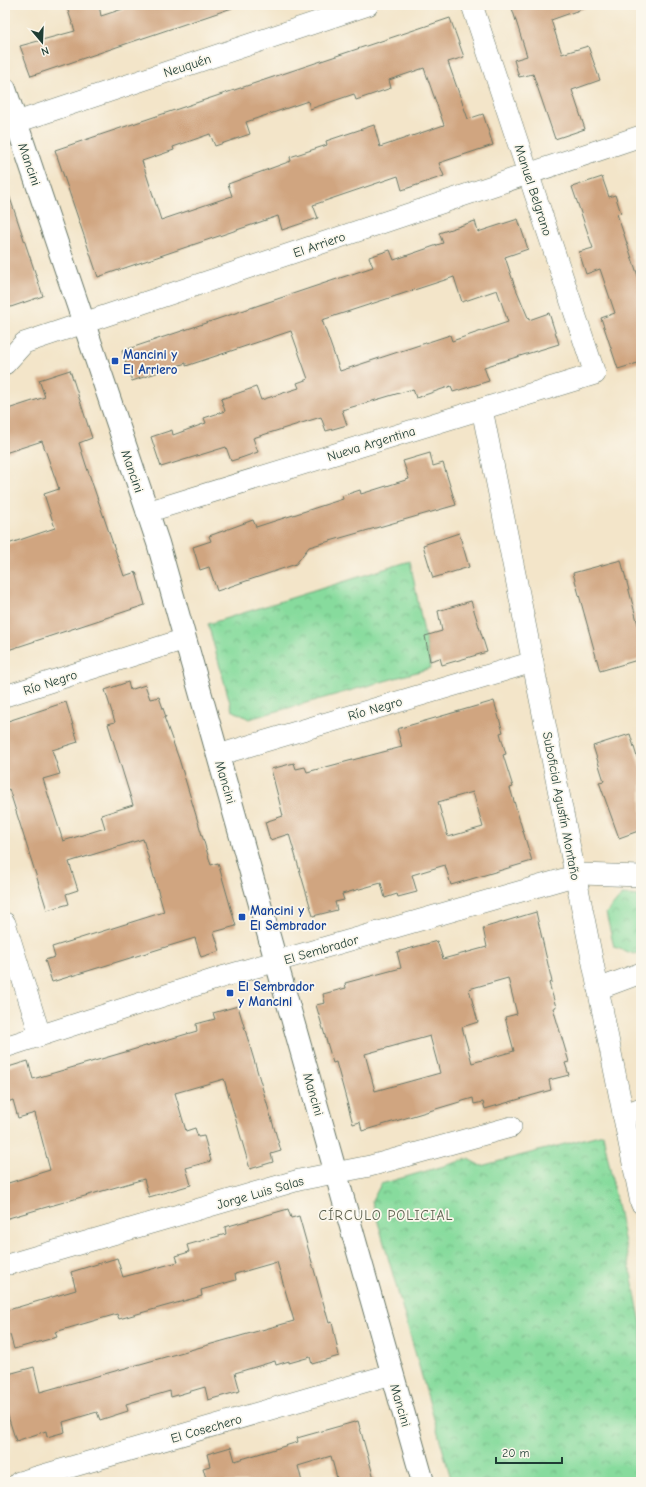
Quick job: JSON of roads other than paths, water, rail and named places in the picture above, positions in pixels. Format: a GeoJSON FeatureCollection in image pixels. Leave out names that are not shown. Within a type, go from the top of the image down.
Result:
{"type":"FeatureCollection","features":[{"type":"Feature","properties":{"kind":"street","name":"Neuquén"},"geometry":{"type":"LineString","coordinates":[[11,124],[368,5]]}},
{"type":"Feature","properties":{"kind":"street","name":"Manuel Belgrano"},"geometry":{"type":"LineString","coordinates":[[472,5],[595,374]]}},
{"type":"Feature","properties":{"kind":"street","name":"Mancini"},"geometry":{"type":"LineString","coordinates":[[5,89],[11,124],[83,323],[147,512],[185,639],[423,1482]]}},
{"type":"Feature","properties":{"kind":"street","name":"El Arriero"},"geometry":{"type":"LineString","coordinates":[[5,364],[24,343],[641,136]]}},
{"type":"Feature","properties":{"kind":"street","name":"Nueva Argentina"},"geometry":{"type":"LineString","coordinates":[[147,512],[595,374]]}},
{"type":"Feature","properties":{"kind":"street","name":"Suboficial Agustín Montaño"},"geometry":{"type":"LineString","coordinates":[[482,409],[598,989],[632,1111],[641,1203]]}},
{"type":"Feature","properties":{"kind":"street","name":"Río Negro"},"geometry":{"type":"LineString","coordinates":[[5,696],[185,639]]}},
{"type":"Feature","properties":{"kind":"street","name":"Río Negro"},"geometry":{"type":"LineString","coordinates":[[218,755],[532,662]]}},
{"type":"Feature","properties":{"kind":"street","name":"El Sembrador"},"geometry":{"type":"LineString","coordinates":[[5,1047],[225,976],[581,874],[641,876]]}},
{"type":"Feature","properties":{"kind":"street"},"geometry":{"type":"LineString","coordinates":[[5,923],[40,1035]]}},
{"type":"Feature","properties":{"kind":"street"},"geometry":{"type":"LineString","coordinates":[[598,989],[641,973]]}},
{"type":"Feature","properties":{"kind":"street","name":"Jorge Luis Salas"},"geometry":{"type":"LineString","coordinates":[[10,1264],[299,1180],[370,1166],[511,1127]]}},
{"type":"Feature","properties":{"kind":"street","name":"El Cosechero"},"geometry":{"type":"LineString","coordinates":[[19,1482],[392,1374]]}},
{"type":"Feature","properties":{"kind":"place","name":"Mancini y El Arriero"},"geometry":{"type":"Point","coordinates":[115,361]}},
{"type":"Feature","properties":{"kind":"place","name":"Mancini y El Sembrador"},"geometry":{"type":"Point","coordinates":[242,917]}},
{"type":"Feature","properties":{"kind":"place","name":"El Sembrador y Mancini"},"geometry":{"type":"Point","coordinates":[230,993]}},
{"type":"Feature","properties":{"kind":"district","name":"CÍRCULO POLICIAL"},"geometry":{"type":"Point","coordinates":[386,1215]}}]}
